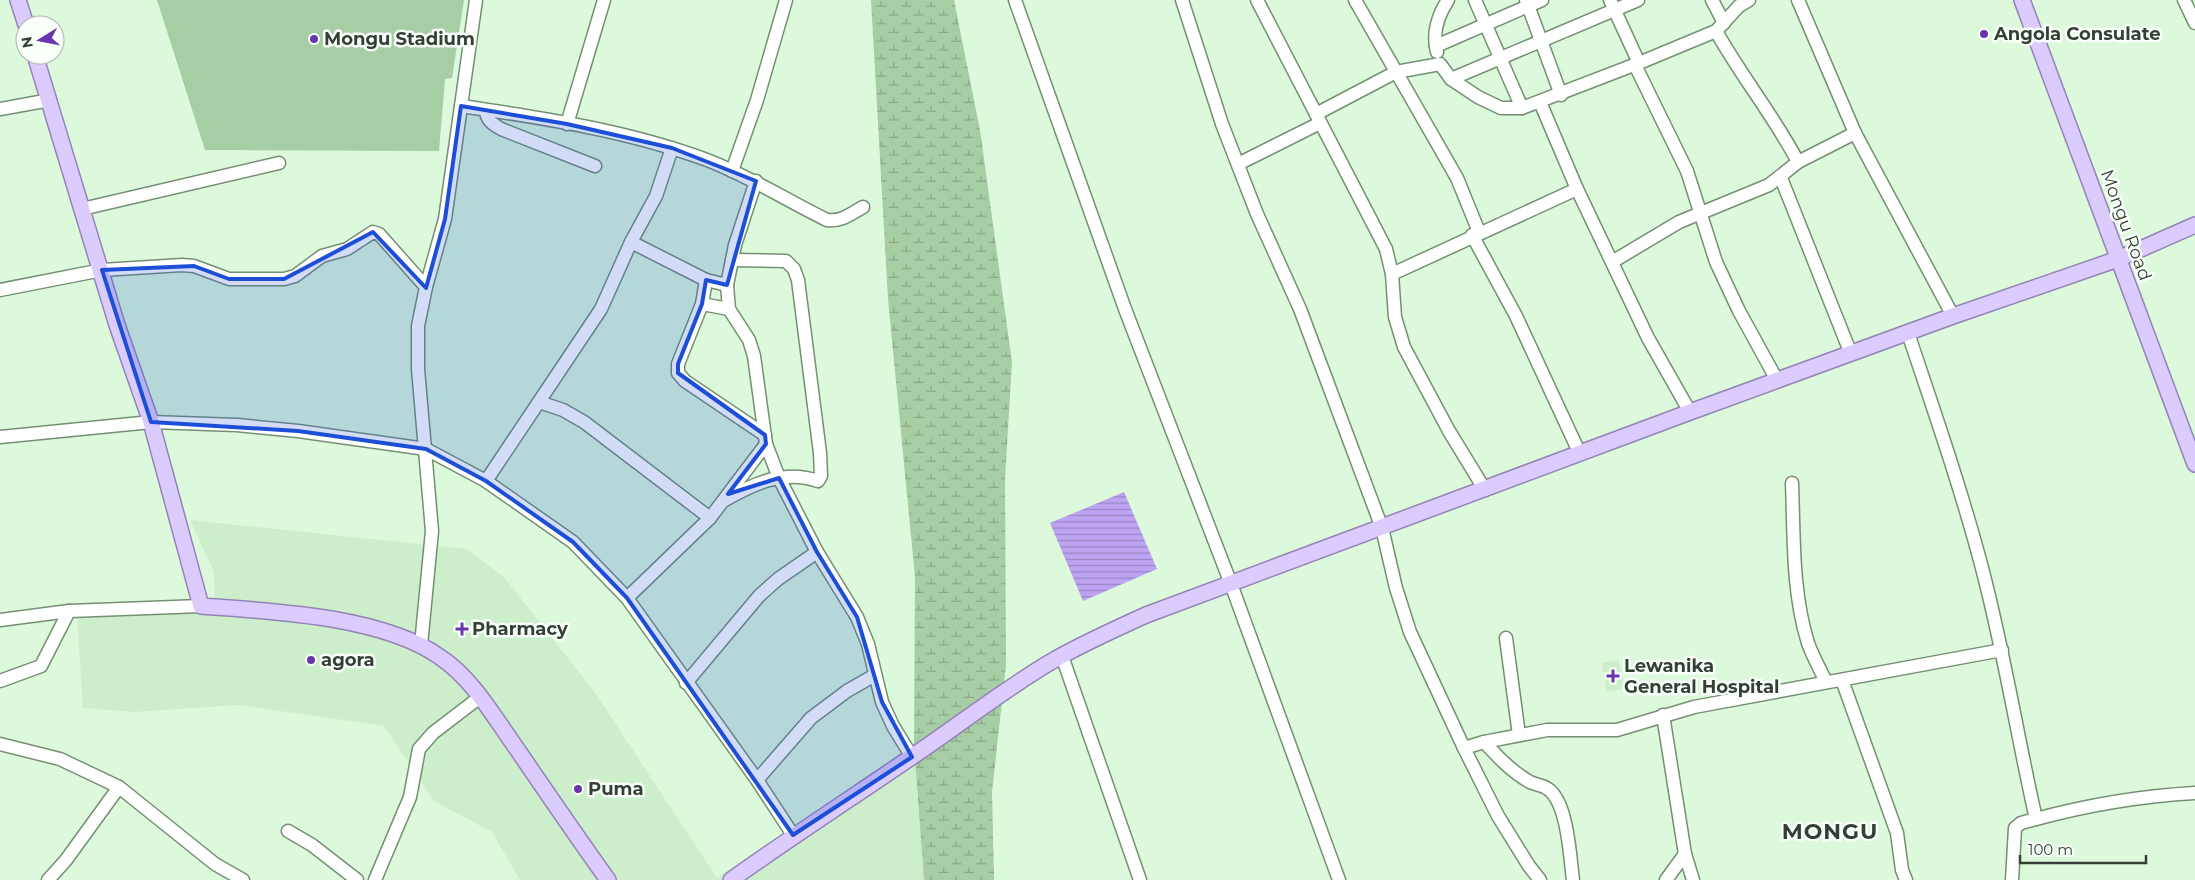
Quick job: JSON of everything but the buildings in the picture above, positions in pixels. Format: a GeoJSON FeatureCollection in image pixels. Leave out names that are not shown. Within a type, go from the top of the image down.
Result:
{"type":"FeatureCollection","features":[{"type":"Feature","properties":{"kind":"main road"},"geometry":{"type":"LineString","coordinates":[[18,0],[23,15]]}},
{"type":"Feature","properties":{"kind":"main road","name":"Mongu Road"},"geometry":{"type":"LineString","coordinates":[[2026,1],[2118,259],[2195,464]]}},
{"type":"Feature","properties":{"kind":"main road"},"geometry":{"type":"LineString","coordinates":[[38,65],[102,270],[117,325],[150,422],[184,538],[201,606],[273,611],[335,620],[384,632],[421,645],[455,669],[480,697],[608,880]]}},
{"type":"Feature","properties":{"kind":"main road"},"geometry":{"type":"LineString","coordinates":[[731,880],[793,836],[912,757],[971,714],[1093,638],[1146,615],[1690,412],[1953,316],[2118,259],[2195,225]]}},
{"type":"Feature","properties":{"kind":"street"},"geometry":{"type":"LineString","coordinates":[[421,645],[432,531],[418,369],[418,326],[426,286],[445,219],[476,0]]}},
{"type":"Feature","properties":{"kind":"street"},"geometry":{"type":"LineString","coordinates":[[567,124],[604,0]]}},
{"type":"Feature","properties":{"kind":"street"},"geometry":{"type":"LineString","coordinates":[[732,171],[757,100],[786,0]]}},
{"type":"Feature","properties":{"kind":"street"},"geometry":{"type":"LineString","coordinates":[[1015,0],[1129,318],[1231,584],[1339,880]]}},
{"type":"Feature","properties":{"kind":"street"},"geometry":{"type":"LineString","coordinates":[[1182,0],[1188,25],[1238,164],[1303,318],[1382,528],[1396,588],[1410,632],[1464,748],[1510,836],[1540,880]]}},
{"type":"Feature","properties":{"kind":"street"},"geometry":{"type":"LineString","coordinates":[[1257,0],[1386,249],[1392,274],[1395,317],[1404,347],[1449,431],[1485,490]]}},
{"type":"Feature","properties":{"kind":"street"},"geometry":{"type":"LineString","coordinates":[[1355,0],[1457,178],[1476,234],[1580,454]]}},
{"type":"Feature","properties":{"kind":"street"},"geometry":{"type":"LineString","coordinates":[[1448,0],[1440,12],[1436,29],[1436,46],[1440,64],[1451,79],[1478,97],[1501,108],[1522,108],[1561,95],[1637,64],[1720,27],[1739,6],[1749,0]]}},
{"type":"Feature","properties":{"kind":"street"},"geometry":{"type":"LineString","coordinates":[[1476,0],[1485,25],[1522,108]]}},
{"type":"Feature","properties":{"kind":"street"},"geometry":{"type":"LineString","coordinates":[[1436,46],[1528,4],[1542,0]]}},
{"type":"Feature","properties":{"kind":"street"},"geometry":{"type":"LineString","coordinates":[[1451,79],[1541,42],[1613,5],[1638,0]]}},
{"type":"Feature","properties":{"kind":"street"},"geometry":{"type":"LineString","coordinates":[[1712,0],[1720,27],[1748,84],[1782,132],[1798,162]]}},
{"type":"Feature","properties":{"kind":"street"},"geometry":{"type":"LineString","coordinates":[[1798,0],[1855,133],[1953,316]]}},
{"type":"Feature","properties":{"kind":"street"},"geometry":{"type":"LineString","coordinates":[[2184,0],[2195,23]]}},
{"type":"Feature","properties":{"kind":"street"},"geometry":{"type":"LineString","coordinates":[[1528,4],[1561,95]]}},
{"type":"Feature","properties":{"kind":"street"},"geometry":{"type":"LineString","coordinates":[[1613,5],[1637,64],[1687,171],[1720,270],[1777,380]]}},
{"type":"Feature","properties":{"kind":"street"},"geometry":{"type":"LineString","coordinates":[[1238,164],[1396,72],[1440,64]]}},
{"type":"Feature","properties":{"kind":"street"},"geometry":{"type":"LineString","coordinates":[[0,109],[50,100]]}},
{"type":"Feature","properties":{"kind":"street"},"geometry":{"type":"LineString","coordinates":[[1540,102],[1577,189],[1648,338],[1690,412]]}},
{"type":"Feature","properties":{"kind":"street"},"geometry":{"type":"LineString","coordinates":[[461,106],[567,124],[672,148],[756,182],[827,220],[836,221],[863,207]]}},
{"type":"Feature","properties":{"kind":"street"},"geometry":{"type":"LineString","coordinates":[[486,110],[486,115],[490,121],[501,129],[595,166]]}},
{"type":"Feature","properties":{"kind":"street"},"geometry":{"type":"LineString","coordinates":[[1612,262],[1658,233],[1755,192],[1780,178],[1798,162],[1855,133]]}},
{"type":"Feature","properties":{"kind":"street"},"geometry":{"type":"LineString","coordinates":[[486,480],[601,309],[631,242],[656,196],[672,148]]}},
{"type":"Feature","properties":{"kind":"street"},"geometry":{"type":"LineString","coordinates":[[82,209],[279,163]]}},
{"type":"Feature","properties":{"kind":"street"},"geometry":{"type":"LineString","coordinates":[[1780,178],[1851,354]]}},
{"type":"Feature","properties":{"kind":"street"},"geometry":{"type":"LineString","coordinates":[[756,182],[726,284],[729,310],[749,340],[754,356],[765,439],[778,478],[817,552],[857,617],[868,644],[887,714],[912,757]]}},
{"type":"Feature","properties":{"kind":"street"},"geometry":{"type":"LineString","coordinates":[[1392,274],[1577,189]]}},
{"type":"Feature","properties":{"kind":"street"},"geometry":{"type":"LineString","coordinates":[[0,290],[102,270],[194,266],[229,279],[284,279],[295,276],[322,256],[347,249],[373,232],[379,234],[426,286]]}},
{"type":"Feature","properties":{"kind":"street"},"geometry":{"type":"LineString","coordinates":[[631,242],[706,280],[726,284]]}},
{"type":"Feature","properties":{"kind":"street"},"geometry":{"type":"LineString","coordinates":[[725,500],[752,485],[778,478],[820,479],[820,453],[798,280],[794,269],[786,262],[732,260]]}},
{"type":"Feature","properties":{"kind":"street"},"geometry":{"type":"LineString","coordinates":[[706,280],[702,304],[680,356],[678,373],[765,439]]}},
{"type":"Feature","properties":{"kind":"street"},"geometry":{"type":"LineString","coordinates":[[702,304],[729,310]]}},
{"type":"Feature","properties":{"kind":"street"},"geometry":{"type":"LineString","coordinates":[[1908,333],[1952,466],[1982,567],[2002,650],[2036,819]]}},
{"type":"Feature","properties":{"kind":"street"},"geometry":{"type":"LineString","coordinates":[[539,402],[562,410],[584,422],[710,518]]}},
{"type":"Feature","properties":{"kind":"street"},"geometry":{"type":"LineString","coordinates":[[0,437],[150,422],[237,425],[289,430],[426,449],[486,480],[573,542],[627,598],[757,780],[793,836]]}},
{"type":"Feature","properties":{"kind":"street"},"geometry":{"type":"LineString","coordinates":[[627,598],[710,518],[725,500],[765,439]]}},
{"type":"Feature","properties":{"kind":"street"},"geometry":{"type":"LineString","coordinates":[[1792,483],[1793,558],[1802,620],[1809,645],[1826,682]]}},
{"type":"Feature","properties":{"kind":"street"},"geometry":{"type":"LineString","coordinates":[[686,683],[759,596],[778,578],[817,552]]}},
{"type":"Feature","properties":{"kind":"street"},"geometry":{"type":"LineString","coordinates":[[0,620],[69,611],[201,606]]}},
{"type":"Feature","properties":{"kind":"street"},"geometry":{"type":"LineString","coordinates":[[0,681],[41,666],[69,611]]}},
{"type":"Feature","properties":{"kind":"street"},"geometry":{"type":"LineString","coordinates":[[1506,638],[1519,735]]}},
{"type":"Feature","properties":{"kind":"street"},"geometry":{"type":"LineString","coordinates":[[1464,748],[1519,735],[1556,730],[1618,730],[1638,726],[1662,716],[1694,707],[2002,650]]}},
{"type":"Feature","properties":{"kind":"street"},"geometry":{"type":"LineString","coordinates":[[1062,656],[1140,880]]}},
{"type":"Feature","properties":{"kind":"street"},"geometry":{"type":"LineString","coordinates":[[757,780],[811,718],[847,691],[876,675]]}},
{"type":"Feature","properties":{"kind":"street"},"geometry":{"type":"LineString","coordinates":[[1842,680],[1897,833],[1902,877]]}},
{"type":"Feature","properties":{"kind":"street"},"geometry":{"type":"LineString","coordinates":[[374,880],[410,798],[419,749],[445,722],[480,697]]}},
{"type":"Feature","properties":{"kind":"street"},"geometry":{"type":"LineString","coordinates":[[1662,716],[1685,854],[1693,880]]}},
{"type":"Feature","properties":{"kind":"street"},"geometry":{"type":"LineString","coordinates":[[1484,742],[1516,773],[1532,783],[1548,789],[1552,794],[1565,824],[1573,880]]}},
{"type":"Feature","properties":{"kind":"street"},"geometry":{"type":"LineString","coordinates":[[0,744],[60,759],[119,787],[214,864],[243,880]]}},
{"type":"Feature","properties":{"kind":"street"},"geometry":{"type":"LineString","coordinates":[[48,880],[66,860],[119,787]]}},
{"type":"Feature","properties":{"kind":"street"},"geometry":{"type":"LineString","coordinates":[[2012,880],[2015,828],[2021,822],[2124,800],[2195,793]]}},
{"type":"Feature","properties":{"kind":"street"},"geometry":{"type":"LineString","coordinates":[[288,831],[312,845],[357,880]]}},
{"type":"Feature","properties":{"kind":"street"},"geometry":{"type":"LineString","coordinates":[[1666,880],[1685,854]]}},
{"type":"Feature","properties":{"kind":"highlighted area"},"geometry":{"type":"Polygon","coordinates":[[[461,106],[567,124],[672,148],[756,181],[727,285],[706,280],[702,304],[678,364],[678,373],[765,435],[766,444],[728,494],[779,478],[817,552],[857,617],[882,702],[912,757],[793,835],[627,598],[573,542],[486,481],[426,449],[298,431],[151,422],[102,270],[194,266],[229,279],[284,279],[373,232],[426,288],[445,219],[461,106]]]}},
{"type":"Feature","properties":{"kind":"shaded area"},"geometry":{"type":"Polygon","coordinates":[[[1124,492],[1157,569],[1083,601],[1050,523],[1124,492]]]}},
{"type":"Feature","properties":{"kind":"shaded area"},"geometry":{"type":"Polygon","coordinates":[[[190,520],[467,549],[504,577],[596,694],[717,878],[914,745],[924,880],[520,880],[492,832],[434,801],[384,726],[238,705],[134,712],[83,708],[77,616],[215,609],[214,572],[190,520]]]}},
{"type":"Feature","properties":{"kind":"shaded area","name":"Lewanika General Hospital"},"geometry":{"type":"Polygon","coordinates":[[[1619,660],[1624,689],[1607,692],[1602,663],[1619,660]]]}},
{"type":"Feature","properties":{"kind":"green space","name":"Mongu Stadium"},"geometry":{"type":"Polygon","coordinates":[[[157,0],[464,0],[452,78],[445,79],[439,151],[205,150],[157,0]]]}},
{"type":"Feature","properties":{"kind":"green space"},"geometry":{"type":"Polygon","coordinates":[[[871,0],[954,0],[980,130],[1012,362],[1005,479],[1006,665],[992,792],[994,880],[924,880],[914,745],[915,577],[888,299],[871,0]]]}},
{"type":"Feature","properties":{"kind":"place","name":"Angola Consulate"},"geometry":{"type":"Point","coordinates":[1984,34]}},
{"type":"Feature","properties":{"kind":"place","name":"Mongu Stadium"},"geometry":{"type":"Point","coordinates":[314,39]}},
{"type":"Feature","properties":{"kind":"place","name":"Pharmacy"},"geometry":{"type":"Point","coordinates":[462,629]}},
{"type":"Feature","properties":{"kind":"place","name":"agora"},"geometry":{"type":"Point","coordinates":[311,660]}},
{"type":"Feature","properties":{"kind":"place","name":"Lewanika General Hospital"},"geometry":{"type":"Point","coordinates":[1613,676]}},
{"type":"Feature","properties":{"kind":"place","name":"Puma"},"geometry":{"type":"Point","coordinates":[578,789]}},
{"type":"Feature","properties":{"kind":"district","name":"MONGU"},"geometry":{"type":"Point","coordinates":[1830,831]}}]}
